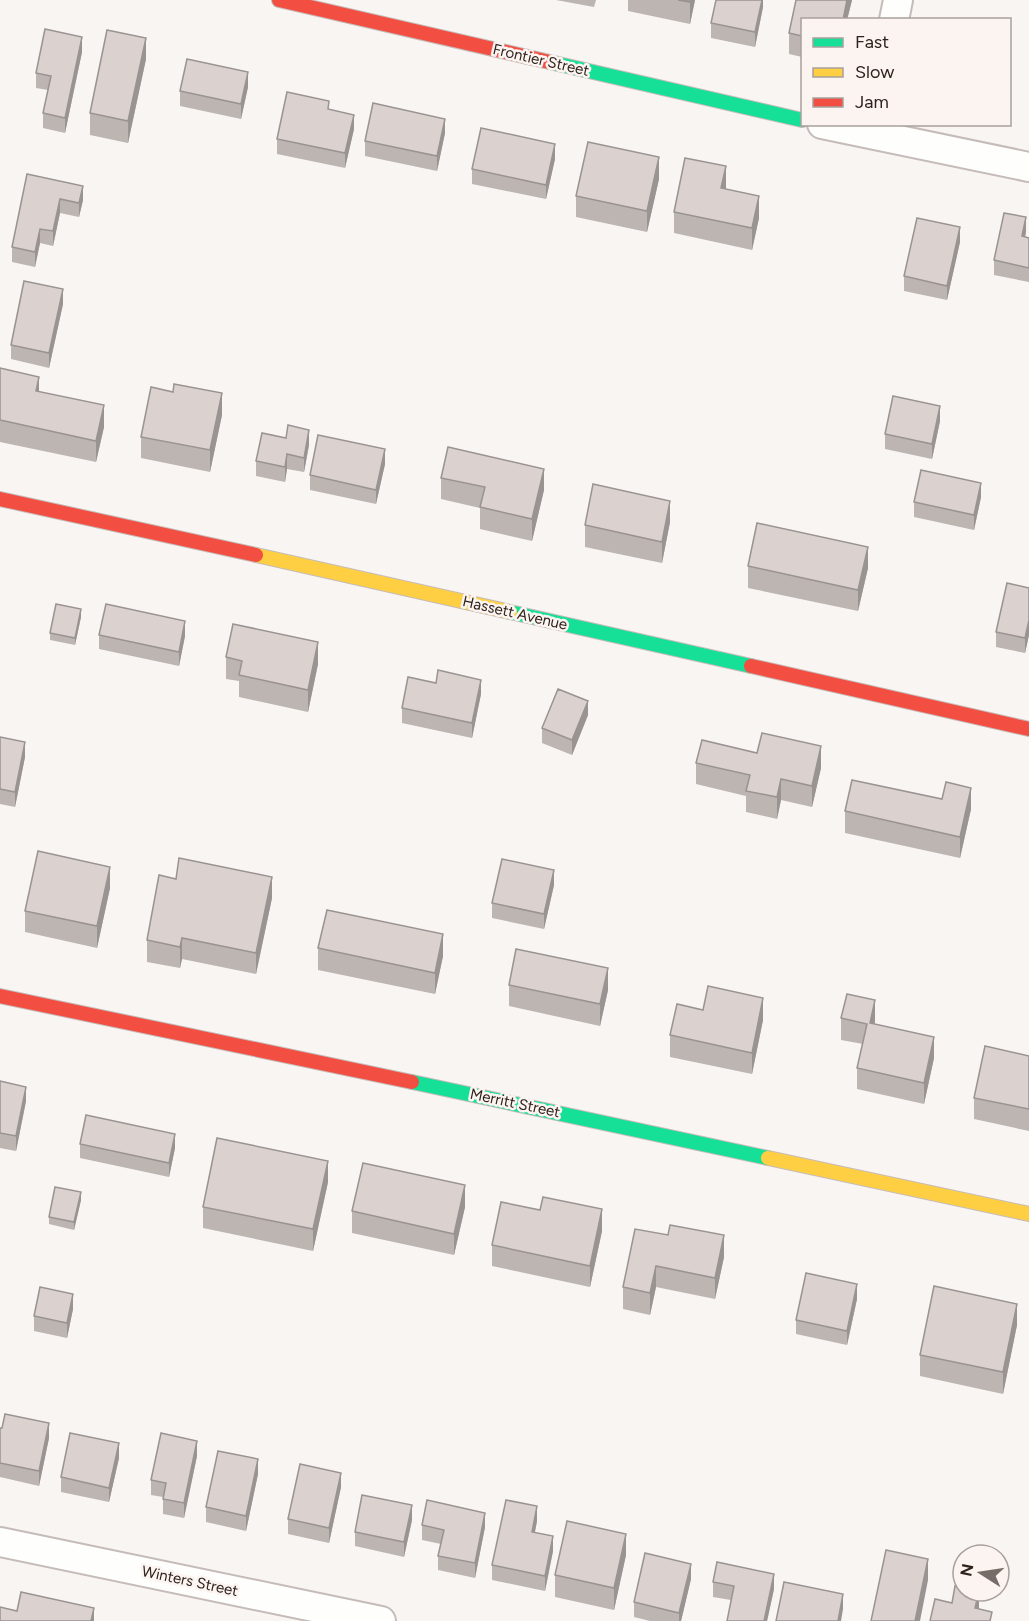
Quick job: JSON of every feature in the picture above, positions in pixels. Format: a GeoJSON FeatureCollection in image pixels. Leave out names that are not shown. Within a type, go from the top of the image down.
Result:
{"type":"FeatureCollection","features":[{"type":"Feature","properties":{"kind":"street","name":"Frontier Street"},"geometry":{"type":"LineString","coordinates":[[279,0],[801,120]]}},
{"type":"Feature","properties":{"kind":"street"},"geometry":{"type":"LineString","coordinates":[[894,18],[898,0]]}},
{"type":"Feature","properties":{"kind":"street"},"geometry":{"type":"LineString","coordinates":[[838,126],[870,130],[1029,167]]}},
{"type":"Feature","properties":{"kind":"street","name":"Hassett Avenue"},"geometry":{"type":"LineString","coordinates":[[0,499],[1029,729]]}},
{"type":"Feature","properties":{"kind":"street","name":"Merritt Street"},"geometry":{"type":"LineString","coordinates":[[0,996],[558,1112],[1029,1214]]}},
{"type":"Feature","properties":{"kind":"street","name":"Winters Street"},"geometry":{"type":"LineString","coordinates":[[0,1542],[381,1621]]}},
{"type":"Feature","properties":{"kind":"building"},"geometry":{"type":"Polygon","coordinates":[[[716,0],[762,0],[755,32],[711,23],[716,0]]]}},
{"type":"Feature","properties":{"kind":"building"},"geometry":{"type":"Polygon","coordinates":[[[796,0],[847,0],[843,18],[801,18],[801,36],[789,33],[796,0]]]}},
{"type":"Feature","properties":{"kind":"building"},"geometry":{"type":"Polygon","coordinates":[[[45,29],[82,37],[65,118],[43,113],[51,76],[36,73],[45,29]]]}},
{"type":"Feature","properties":{"kind":"building"},"geometry":{"type":"Polygon","coordinates":[[[107,30],[146,38],[128,121],[90,113],[107,30]]]}},
{"type":"Feature","properties":{"kind":"building"},"geometry":{"type":"Polygon","coordinates":[[[187,59],[248,72],[241,104],[180,91],[187,59]]]}},
{"type":"Feature","properties":{"kind":"building"},"geometry":{"type":"Polygon","coordinates":[[[287,92],[329,101],[328,109],[354,115],[345,153],[277,139],[287,92]]]}},
{"type":"Feature","properties":{"kind":"building"},"geometry":{"type":"Polygon","coordinates":[[[373,103],[445,119],[437,156],[365,141],[373,103]]]}},
{"type":"Feature","properties":{"kind":"building"},"geometry":{"type":"Polygon","coordinates":[[[481,128],[555,144],[546,185],[472,169],[481,128]]]}},
{"type":"Feature","properties":{"kind":"building"},"geometry":{"type":"Polygon","coordinates":[[[588,142],[659,157],[647,211],[576,196],[588,142]]]}},
{"type":"Feature","properties":{"kind":"building"},"geometry":{"type":"Polygon","coordinates":[[[685,158],[726,166],[721,188],[759,196],[752,228],[674,212],[685,158]]]}},
{"type":"Feature","properties":{"kind":"building"},"geometry":{"type":"Polygon","coordinates":[[[27,174],[83,186],[79,203],[60,199],[53,231],[40,229],[35,252],[12,247],[27,174]]]}},
{"type":"Feature","properties":{"kind":"building"},"geometry":{"type":"Polygon","coordinates":[[[1004,213],[1026,217],[1022,236],[1029,238],[1029,268],[994,260],[1004,213]]]}},
{"type":"Feature","properties":{"kind":"building"},"geometry":{"type":"Polygon","coordinates":[[[917,218],[960,227],[947,286],[904,276],[917,218]]]}},
{"type":"Feature","properties":{"kind":"building"},"geometry":{"type":"Polygon","coordinates":[[[24,281],[63,289],[49,353],[11,345],[24,281]]]}},
{"type":"Feature","properties":{"kind":"building"},"geometry":{"type":"Polygon","coordinates":[[[0,368],[39,377],[36,391],[104,405],[96,441],[0,420],[0,368]]]}},
{"type":"Feature","properties":{"kind":"building"},"geometry":{"type":"Polygon","coordinates":[[[174,384],[222,393],[210,450],[141,437],[151,387],[173,392],[174,384]]]}},
{"type":"Feature","properties":{"kind":"building"},"geometry":{"type":"Polygon","coordinates":[[[893,396],[940,406],[932,444],[885,434],[893,396]]]}},
{"type":"Feature","properties":{"kind":"building"},"geometry":{"type":"Polygon","coordinates":[[[288,425],[309,430],[304,458],[287,454],[285,467],[256,461],[262,433],[286,438],[288,425]]]}},
{"type":"Feature","properties":{"kind":"building"},"geometry":{"type":"Polygon","coordinates":[[[318,435],[385,449],[376,490],[310,475],[318,435]]]}},
{"type":"Feature","properties":{"kind":"building"},"geometry":{"type":"Polygon","coordinates":[[[448,447],[544,469],[532,519],[480,507],[485,487],[441,478],[448,447]]]}},
{"type":"Feature","properties":{"kind":"building"},"geometry":{"type":"Polygon","coordinates":[[[921,470],[981,483],[974,515],[914,502],[921,470]]]}},
{"type":"Feature","properties":{"kind":"building"},"geometry":{"type":"Polygon","coordinates":[[[593,484],[670,501],[662,542],[585,525],[593,484]]]}},
{"type":"Feature","properties":{"kind":"building"},"geometry":{"type":"Polygon","coordinates":[[[757,523],[868,547],[858,590],[748,566],[757,523]]]}},
{"type":"Feature","properties":{"kind":"building"},"geometry":{"type":"Polygon","coordinates":[[[1007,583],[1029,588],[1029,620],[1025,638],[996,632],[1007,583]]]}},
{"type":"Feature","properties":{"kind":"building"},"geometry":{"type":"Polygon","coordinates":[[[56,604],[81,609],[75,638],[50,633],[56,604]]]}},
{"type":"Feature","properties":{"kind":"building"},"geometry":{"type":"Polygon","coordinates":[[[106,604],[185,621],[179,652],[99,635],[106,604]]]}},
{"type":"Feature","properties":{"kind":"building"},"geometry":{"type":"Polygon","coordinates":[[[233,624],[318,642],[308,690],[239,675],[242,661],[226,657],[233,624]]]}},
{"type":"Feature","properties":{"kind":"building"},"geometry":{"type":"Polygon","coordinates":[[[438,670],[481,680],[472,723],[402,708],[408,677],[436,683],[438,670]]]}},
{"type":"Feature","properties":{"kind":"building"},"geometry":{"type":"Polygon","coordinates":[[[558,689],[588,701],[572,740],[542,728],[558,689]]]}},
{"type":"Feature","properties":{"kind":"building"},"geometry":{"type":"Polygon","coordinates":[[[762,733],[821,746],[812,786],[781,779],[777,797],[746,791],[750,775],[696,763],[702,740],[757,753],[762,733]]]}},
{"type":"Feature","properties":{"kind":"building"},"geometry":{"type":"Polygon","coordinates":[[[0,737],[25,742],[15,792],[0,789],[0,737]]]}},
{"type":"Feature","properties":{"kind":"building"},"geometry":{"type":"Polygon","coordinates":[[[852,780],[942,799],[946,782],[971,788],[960,837],[845,811],[852,780]]]}},
{"type":"Feature","properties":{"kind":"building"},"geometry":{"type":"Polygon","coordinates":[[[38,851],[110,867],[97,926],[25,911],[38,851]]]}},
{"type":"Feature","properties":{"kind":"building"},"geometry":{"type":"Polygon","coordinates":[[[179,858],[272,877],[256,953],[182,938],[180,947],[147,940],[159,875],[176,879],[179,858]]]}},
{"type":"Feature","properties":{"kind":"building"},"geometry":{"type":"Polygon","coordinates":[[[502,859],[554,870],[544,914],[492,903],[502,859]]]}},
{"type":"Feature","properties":{"kind":"building"},"geometry":{"type":"Polygon","coordinates":[[[327,910],[443,934],[435,973],[318,948],[327,910]]]}},
{"type":"Feature","properties":{"kind":"building"},"geometry":{"type":"Polygon","coordinates":[[[516,949],[608,968],[600,1004],[509,985],[516,949]]]}},
{"type":"Feature","properties":{"kind":"building"},"geometry":{"type":"Polygon","coordinates":[[[708,986],[763,998],[752,1053],[670,1035],[677,1004],[703,1010],[708,986]]]}},
{"type":"Feature","properties":{"kind":"building"},"geometry":{"type":"Polygon","coordinates":[[[847,994],[875,1000],[870,1023],[934,1037],[924,1083],[857,1068],[867,1024],[841,1018],[847,994]]]}},
{"type":"Feature","properties":{"kind":"building"},"geometry":{"type":"Polygon","coordinates":[[[985,1046],[1029,1056],[1029,1109],[974,1098],[985,1046]]]}},
{"type":"Feature","properties":{"kind":"building"},"geometry":{"type":"Polygon","coordinates":[[[0,1081],[26,1087],[16,1136],[0,1133],[0,1081]]]}},
{"type":"Feature","properties":{"kind":"building"},"geometry":{"type":"Polygon","coordinates":[[[86,1115],[175,1134],[169,1163],[80,1144],[86,1115]]]}},
{"type":"Feature","properties":{"kind":"building"},"geometry":{"type":"Polygon","coordinates":[[[217,1138],[328,1161],[313,1229],[203,1207],[217,1138]]]}},
{"type":"Feature","properties":{"kind":"building"},"geometry":{"type":"Polygon","coordinates":[[[363,1163],[465,1185],[454,1234],[352,1211],[363,1163]]]}},
{"type":"Feature","properties":{"kind":"building"},"geometry":{"type":"Polygon","coordinates":[[[55,1187],[81,1192],[74,1222],[49,1217],[55,1187]]]}},
{"type":"Feature","properties":{"kind":"building"},"geometry":{"type":"Polygon","coordinates":[[[543,1197],[602,1209],[590,1266],[492,1245],[501,1202],[540,1210],[543,1197]]]}},
{"type":"Feature","properties":{"kind":"building"},"geometry":{"type":"Polygon","coordinates":[[[670,1225],[724,1235],[715,1278],[656,1266],[650,1293],[623,1287],[635,1229],[668,1235],[670,1225]]]}},
{"type":"Feature","properties":{"kind":"building"},"geometry":{"type":"Polygon","coordinates":[[[806,1273],[857,1284],[847,1331],[796,1320],[806,1273]]]}},
{"type":"Feature","properties":{"kind":"building"},"geometry":{"type":"Polygon","coordinates":[[[934,1286],[1017,1304],[1003,1372],[920,1355],[934,1286]]]}},
{"type":"Feature","properties":{"kind":"building"},"geometry":{"type":"Polygon","coordinates":[[[40,1287],[73,1294],[67,1323],[34,1316],[40,1287]]]}},
{"type":"Feature","properties":{"kind":"building"},"geometry":{"type":"Polygon","coordinates":[[[5,1414],[49,1423],[39,1471],[0,1463],[0,1428],[2,1428],[5,1414]]]}},
{"type":"Feature","properties":{"kind":"building"},"geometry":{"type":"Polygon","coordinates":[[[70,1433],[119,1443],[109,1488],[61,1477],[70,1433]]]}},
{"type":"Feature","properties":{"kind":"building"},"geometry":{"type":"Polygon","coordinates":[[[161,1433],[197,1441],[184,1503],[163,1499],[166,1483],[151,1480],[161,1433]]]}},
{"type":"Feature","properties":{"kind":"building"},"geometry":{"type":"Polygon","coordinates":[[[218,1451],[258,1459],[246,1516],[206,1507],[218,1451]]]}},
{"type":"Feature","properties":{"kind":"building"},"geometry":{"type":"Polygon","coordinates":[[[300,1464],[341,1473],[329,1528],[288,1519],[300,1464]]]}},
{"type":"Feature","properties":{"kind":"building"},"geometry":{"type":"Polygon","coordinates":[[[362,1495],[412,1505],[404,1542],[355,1532],[362,1495]]]}},
{"type":"Feature","properties":{"kind":"building"},"geometry":{"type":"Polygon","coordinates":[[[427,1500],[485,1513],[475,1563],[438,1556],[444,1530],[422,1525],[427,1500]]]}},
{"type":"Feature","properties":{"kind":"building"},"geometry":{"type":"Polygon","coordinates":[[[506,1500],[537,1506],[532,1532],[553,1536],[545,1576],[492,1565],[506,1500]]]}},
{"type":"Feature","properties":{"kind":"building"},"geometry":{"type":"Polygon","coordinates":[[[567,1521],[626,1534],[614,1588],[555,1575],[567,1521]]]}},
{"type":"Feature","properties":{"kind":"building"},"geometry":{"type":"Polygon","coordinates":[[[886,1550],[928,1559],[915,1621],[871,1621],[886,1550]]]}},
{"type":"Feature","properties":{"kind":"building"},"geometry":{"type":"Polygon","coordinates":[[[645,1553],[691,1564],[679,1613],[634,1602],[645,1553]]]}},
{"type":"Feature","properties":{"kind":"building"},"geometry":{"type":"Polygon","coordinates":[[[717,1562],[774,1574],[764,1621],[727,1621],[734,1586],[713,1582],[717,1562]]]}},
{"type":"Feature","properties":{"kind":"building"},"geometry":{"type":"Polygon","coordinates":[[[784,1582],[843,1594],[838,1621],[776,1621],[784,1582]]]}},
{"type":"Feature","properties":{"kind":"building"},"geometry":{"type":"Polygon","coordinates":[[[21,1592],[94,1608],[91,1621],[0,1621],[0,1607],[17,1611],[21,1592]]]}},
{"type":"Feature","properties":{"kind":"building"},"geometry":{"type":"Polygon","coordinates":[[[935,1599],[951,1603],[976,1603],[975,1608],[992,1612],[990,1621],[930,1621],[935,1599]]]}},
{"type":"Feature","properties":{"kind":"traffic: fast"},"geometry":{"type":"LineString","coordinates":[[554,63],[801,120]]}},
{"type":"Feature","properties":{"kind":"traffic: fast"},"geometry":{"type":"LineString","coordinates":[[510,612],[751,666]]}},
{"type":"Feature","properties":{"kind":"traffic: fast"},"geometry":{"type":"LineString","coordinates":[[412,1082],[768,1158]]}},
{"type":"Feature","properties":{"kind":"traffic: slow"},"geometry":{"type":"LineString","coordinates":[[256,555],[510,612]]}},
{"type":"Feature","properties":{"kind":"traffic: slow"},"geometry":{"type":"LineString","coordinates":[[768,1158],[1029,1214]]}},
{"type":"Feature","properties":{"kind":"traffic: jam"},"geometry":{"type":"LineString","coordinates":[[279,0],[554,63]]}},
{"type":"Feature","properties":{"kind":"traffic: jam"},"geometry":{"type":"LineString","coordinates":[[0,499],[256,555]]}},
{"type":"Feature","properties":{"kind":"traffic: jam"},"geometry":{"type":"LineString","coordinates":[[751,666],[1029,729]]}},
{"type":"Feature","properties":{"kind":"traffic: jam"},"geometry":{"type":"LineString","coordinates":[[0,996],[412,1082]]}}]}
